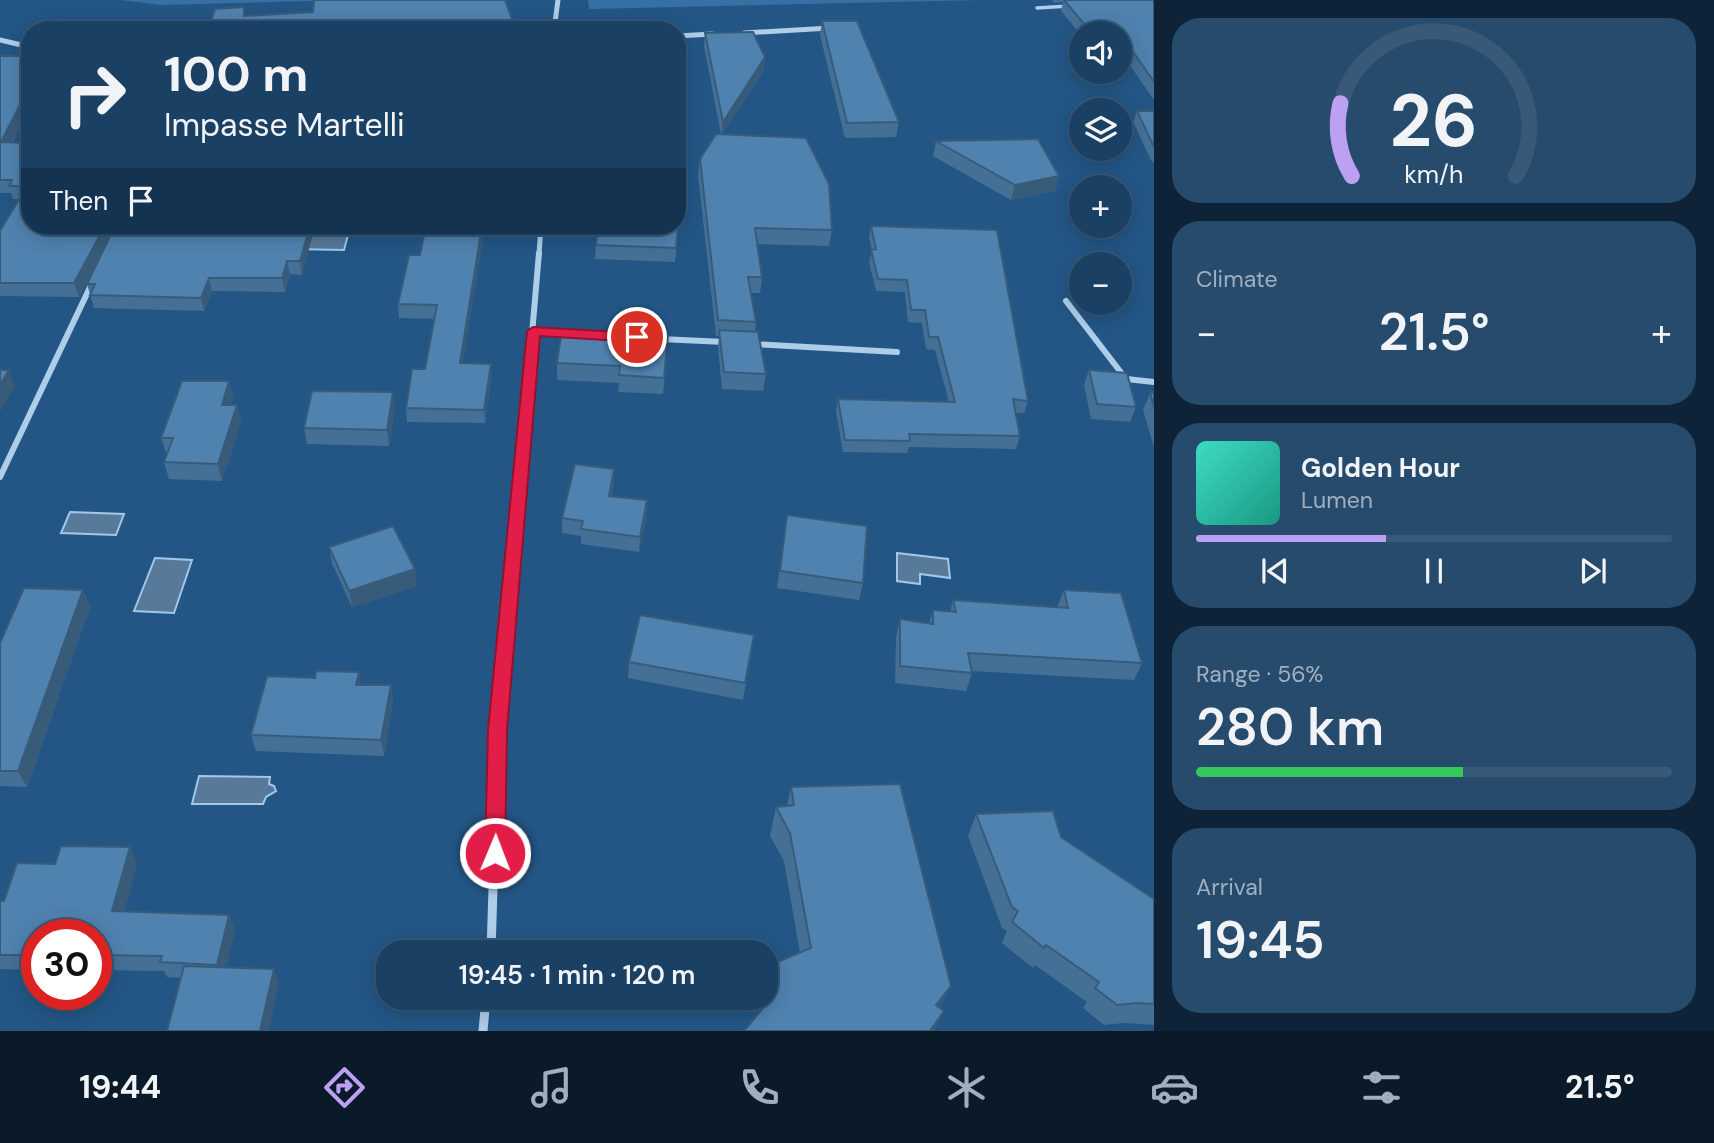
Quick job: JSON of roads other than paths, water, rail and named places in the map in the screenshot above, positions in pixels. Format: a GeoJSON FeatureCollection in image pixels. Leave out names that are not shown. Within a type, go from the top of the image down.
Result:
{"type":"FeatureCollection","features":[{"type":"Feature","properties":{"kind":"street"},"geometry":{"type":"LineString","coordinates":[[555,21],[558,0]]}},
{"type":"Feature","properties":{"kind":"street"},"geometry":{"type":"LineString","coordinates":[[734,33],[831,28]]}},
{"type":"Feature","properties":{"kind":"street"},"geometry":{"type":"LineString","coordinates":[[686,36],[724,34]]}},
{"type":"Feature","properties":{"kind":"street"},"geometry":{"type":"LineString","coordinates":[[0,40],[21,45]]}},
{"type":"Feature","properties":{"kind":"street"},"geometry":{"type":"LineString","coordinates":[[491,940],[498,730],[540,235]]}},
{"type":"Feature","properties":{"kind":"street"},"geometry":{"type":"LineString","coordinates":[[0,477],[95,276]]}},
{"type":"Feature","properties":{"kind":"street"},"geometry":{"type":"LineString","coordinates":[[1066,300],[1126,379],[1154,382]]}},
{"type":"Feature","properties":{"kind":"street"},"geometry":{"type":"LineString","coordinates":[[533,331],[574,334]]}},
{"type":"Feature","properties":{"kind":"street"},"geometry":{"type":"LineString","coordinates":[[655,338],[735,343]]}},
{"type":"Feature","properties":{"kind":"street"},"geometry":{"type":"LineString","coordinates":[[749,344],[897,352]]}},
{"type":"Feature","properties":{"kind":"street"},"geometry":{"type":"LineString","coordinates":[[483,1031],[485,1010]]}},
{"type":"Feature","properties":{"kind":"lane"},"geometry":{"type":"LineString","coordinates":[[1037,8],[1076,6]]}}]}
